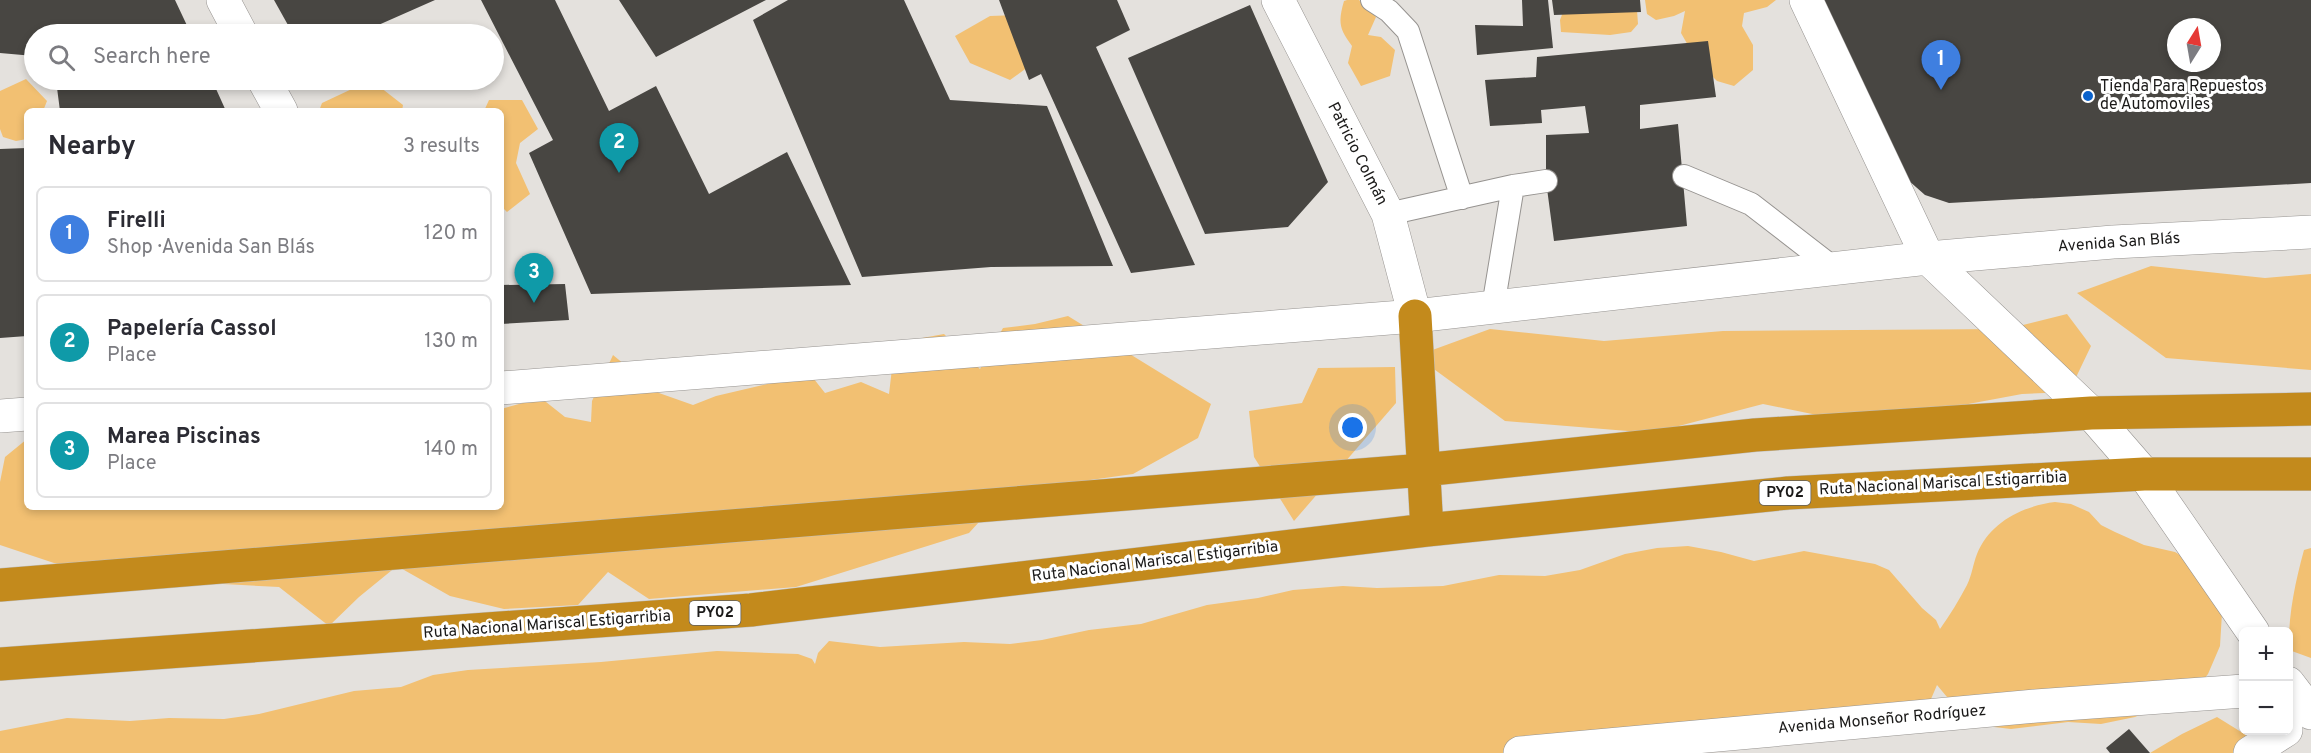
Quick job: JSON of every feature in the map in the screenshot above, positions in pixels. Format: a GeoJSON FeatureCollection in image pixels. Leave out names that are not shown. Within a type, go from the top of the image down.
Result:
{"type":"FeatureCollection","features":[{"type":"Feature","properties":{"kind":"highway"},"geometry":{"type":"LineString","coordinates":[[1415,316],[1426,530]]}},
{"type":"Feature","properties":{"kind":"highway"},"geometry":{"type":"LineString","coordinates":[[0,585],[1423,470],[1755,435],[2091,413],[2311,409]]}},
{"type":"Feature","properties":{"kind":"highway","name":"Ruta Nacional Mariscal Estigarribia"},"geometry":{"type":"LineString","coordinates":[[0,664],[752,610],[1426,530],[1788,493],[2144,474],[2311,474]]}},
{"type":"Feature","properties":{"kind":"street"},"geometry":{"type":"LineString","coordinates":[[223,0],[236,24]]}},
{"type":"Feature","properties":{"kind":"street","name":"Patricio Colmán"},"geometry":{"type":"LineString","coordinates":[[1278,0],[1388,214],[1415,316]]}},
{"type":"Feature","properties":{"kind":"street"},"geometry":{"type":"LineString","coordinates":[[1806,0],[1928,258],[2091,413],[2144,474],[2250,627]]}},
{"type":"Feature","properties":{"kind":"street"},"geometry":{"type":"LineString","coordinates":[[269,90],[278,108]]}},
{"type":"Feature","properties":{"kind":"street","name":"Avenida San Blás"},"geometry":{"type":"LineString","coordinates":[[504,388],[1415,316],[1928,258],[2113,242],[2311,232]]}},
{"type":"Feature","properties":{"kind":"street"},"geometry":{"type":"LineString","coordinates":[[0,416],[24,414]]}},
{"type":"Feature","properties":{"kind":"street","name":"Avenida Monseñor Rodríguez"},"geometry":{"type":"LineString","coordinates":[[1520,753],[2036,706],[2239,692]]}},
{"type":"Feature","properties":{"kind":"street"},"geometry":{"type":"LineString","coordinates":[[2293,714],[2300,696]]}},
{"type":"Feature","properties":{"kind":"street"},"geometry":{"type":"LineString","coordinates":[[2250,753],[2279,735]]}},
{"type":"Feature","properties":{"kind":"lane"},"geometry":{"type":"LineString","coordinates":[[1372,0],[1389,11],[1408,31],[1462,198]]}},
{"type":"Feature","properties":{"kind":"lane"},"geometry":{"type":"LineString","coordinates":[[1684,176],[1751,204],[1835,269]]}},
{"type":"Feature","properties":{"kind":"lane"},"geometry":{"type":"LineString","coordinates":[[1388,214],[1513,186],[1546,182]]}},
{"type":"Feature","properties":{"kind":"lane"},"geometry":{"type":"LineString","coordinates":[[1493,307],[1513,186]]}},
{"type":"Feature","properties":{"kind":"shaded area"},"geometry":{"type":"Polygon","coordinates":[[[1359,0],[1376,17],[1368,35],[1381,37],[1395,50],[1390,76],[1361,86],[1348,63],[1352,46],[1344,35],[1340,20],[1344,1],[1359,0]]]}},
{"type":"Feature","properties":{"kind":"shaded area"},"geometry":{"type":"Polygon","coordinates":[[[1645,0],[1776,0],[1767,7],[1744,13],[1742,26],[1753,45],[1753,70],[1734,86],[1717,81],[1697,61],[1681,33],[1685,11],[1656,20],[1647,14],[1645,0]]]}},
{"type":"Feature","properties":{"kind":"shaded area"},"geometry":{"type":"Polygon","coordinates":[[[1637,10],[1638,24],[1631,32],[1610,35],[1561,32],[1560,20],[1563,12],[1637,10]]]}},
{"type":"Feature","properties":{"kind":"shaded area"},"geometry":{"type":"Polygon","coordinates":[[[1019,15],[1028,67],[1010,80],[970,63],[955,36],[990,16],[1019,15]]]}},
{"type":"Feature","properties":{"kind":"shaded area"},"geometry":{"type":"Polygon","coordinates":[[[24,80],[24,90],[36,90],[47,101],[44,108],[24,108],[24,140],[16,141],[3,137],[0,129],[0,91],[24,80]]]}},
{"type":"Feature","properties":{"kind":"shaded area"},"geometry":{"type":"Polygon","coordinates":[[[350,90],[384,90],[403,105],[402,108],[320,108],[322,103],[350,90]]]}},
{"type":"Feature","properties":{"kind":"shaded area"},"geometry":{"type":"Polygon","coordinates":[[[489,100],[522,100],[538,129],[520,143],[516,163],[530,194],[507,212],[504,209],[504,108],[485,108],[489,100]]]}},
{"type":"Feature","properties":{"kind":"shaded area"},"geometry":{"type":"Polygon","coordinates":[[[2151,266],[2265,278],[2311,274],[2311,370],[2166,358],[2077,293],[2151,266]]]}},
{"type":"Feature","properties":{"kind":"shaded area"},"geometry":{"type":"Polygon","coordinates":[[[2067,314],[2091,346],[2069,392],[2022,394],[1861,424],[1763,404],[1652,433],[1505,421],[1416,356],[1490,329],[1604,341],[1723,331],[2007,329],[2067,314]]]}},
{"type":"Feature","properties":{"kind":"shaded area"},"geometry":{"type":"Polygon","coordinates":[[[1068,316],[1211,404],[1198,438],[1133,474],[1062,484],[1010,488],[969,533],[796,587],[649,599],[608,572],[578,605],[504,609],[450,596],[397,566],[359,597],[329,626],[279,587],[204,583],[66,567],[0,545],[0,482],[5,457],[24,441],[24,510],[504,510],[504,408],[541,398],[565,417],[591,422],[592,401],[613,355],[659,393],[693,405],[716,396],[810,374],[825,393],[861,382],[889,394],[895,343],[944,334],[980,369],[1003,328],[1035,324],[1068,316]]]}},
{"type":"Feature","properties":{"kind":"shaded area"},"geometry":{"type":"Polygon","coordinates":[[[1395,367],[1396,403],[1294,521],[1254,457],[1249,411],[1302,403],[1318,368],[1395,367]]]}},
{"type":"Feature","properties":{"kind":"shaded area"},"geometry":{"type":"Polygon","coordinates":[[[2055,502],[2071,504],[2089,512],[2101,525],[2115,532],[2144,545],[2175,552],[2188,560],[2222,613],[2220,646],[2208,674],[2196,689],[2135,717],[2101,724],[2068,722],[2011,729],[1977,725],[1952,703],[1937,685],[1931,699],[1631,753],[0,753],[0,731],[67,718],[130,721],[169,718],[224,719],[259,714],[354,691],[401,687],[433,675],[468,670],[601,662],[717,651],[798,654],[812,659],[815,664],[818,653],[829,641],[880,647],[964,642],[1010,644],[1089,630],[1141,624],[1207,605],[1258,598],[1293,590],[1343,586],[1377,588],[1443,586],[1499,575],[1545,576],[1580,570],[1625,554],[1657,548],[1688,546],[1754,561],[1804,551],[1875,564],[1889,570],[1922,608],[1936,620],[1940,629],[1967,585],[1977,554],[1990,533],[2009,517],[2031,507],[2055,502]]]}},
{"type":"Feature","properties":{"kind":"shaded area"},"geometry":{"type":"Polygon","coordinates":[[[2311,548],[2311,658],[2293,651],[2293,627],[2290,627],[2304,550],[2311,548]]]}},
{"type":"Feature","properties":{"kind":"shaded area"},"geometry":{"type":"Polygon","coordinates":[[[2217,717],[2239,731],[2239,735],[2246,735],[2241,753],[2150,753],[2217,717]]]}},
{"type":"Feature","properties":{"kind":"building"},"geometry":{"type":"Polygon","coordinates":[[[0,0],[175,0],[186,24],[24,24],[24,55],[0,53],[0,0]]]}},
{"type":"Feature","properties":{"kind":"building"},"geometry":{"type":"Polygon","coordinates":[[[274,0],[435,0],[381,24],[287,24],[274,0]]]}},
{"type":"Feature","properties":{"kind":"building"},"geometry":{"type":"Polygon","coordinates":[[[481,0],[555,0],[609,111],[656,86],[709,194],[787,152],[851,285],[591,294],[529,153],[553,140],[504,45],[504,24],[493,24],[481,0]]]}},
{"type":"Feature","properties":{"kind":"building"},"geometry":{"type":"Polygon","coordinates":[[[619,0],[766,0],[656,57],[619,0]]]}},
{"type":"Feature","properties":{"kind":"building"},"geometry":{"type":"Polygon","coordinates":[[[788,0],[904,0],[950,100],[1047,106],[1113,266],[991,267],[862,277],[753,20],[788,0]]]}},
{"type":"Feature","properties":{"kind":"building"},"geometry":{"type":"Polygon","coordinates":[[[999,0],[1117,0],[1130,30],[1096,47],[1195,265],[1131,273],[1041,74],[1029,80],[999,0]]]}},
{"type":"Feature","properties":{"kind":"building"},"geometry":{"type":"Polygon","coordinates":[[[1522,0],[1548,0],[1553,48],[1477,55],[1475,25],[1523,26],[1522,0]]]}},
{"type":"Feature","properties":{"kind":"building"},"geometry":{"type":"Polygon","coordinates":[[[1552,0],[1640,0],[1641,12],[1554,15],[1552,0]]]}},
{"type":"Feature","properties":{"kind":"building"},"geometry":{"type":"Polygon","coordinates":[[[1820,0],[2311,0],[2311,183],[1949,203],[1925,195],[1908,180],[1820,0]]]}},
{"type":"Feature","properties":{"kind":"building"},"geometry":{"type":"Polygon","coordinates":[[[1250,5],[1328,182],[1288,227],[1205,234],[1128,58],[1250,5]]]}},
{"type":"Feature","properties":{"kind":"building"},"geometry":{"type":"Polygon","coordinates":[[[1708,41],[1716,97],[1640,105],[1640,129],[1678,124],[1687,226],[1554,241],[1546,181],[1546,135],[1589,133],[1585,106],[1541,110],[1542,123],[1490,126],[1485,80],[1536,77],[1537,57],[1708,41]]]}},
{"type":"Feature","properties":{"kind":"building"},"geometry":{"type":"Polygon","coordinates":[[[57,90],[217,90],[225,108],[60,108],[57,90]]]}},
{"type":"Feature","properties":{"kind":"building"},"geometry":{"type":"Polygon","coordinates":[[[24,148],[24,336],[0,338],[0,149],[24,148]]]}},
{"type":"Feature","properties":{"kind":"building"},"geometry":{"type":"Polygon","coordinates":[[[565,284],[569,320],[504,324],[504,285],[565,284]]]}},
{"type":"Feature","properties":{"kind":"building"},"geometry":{"type":"Polygon","coordinates":[[[2129,729],[2150,753],[2110,753],[2106,748],[2129,729]]]}},
{"type":"Feature","properties":{"kind":"place","name":"Firelli"},"geometry":{"type":"Point","coordinates":[1941,90]}},
{"type":"Feature","properties":{"kind":"place","name":"Tienda Para Repuestos de Automoviles"},"geometry":{"type":"Point","coordinates":[2088,96]}},
{"type":"Feature","properties":{"kind":"place","name":"Papelería Cassol"},"geometry":{"type":"Point","coordinates":[619,173]}},
{"type":"Feature","properties":{"kind":"place","name":"Marea Piscinas"},"geometry":{"type":"Point","coordinates":[534,303]}}]}
